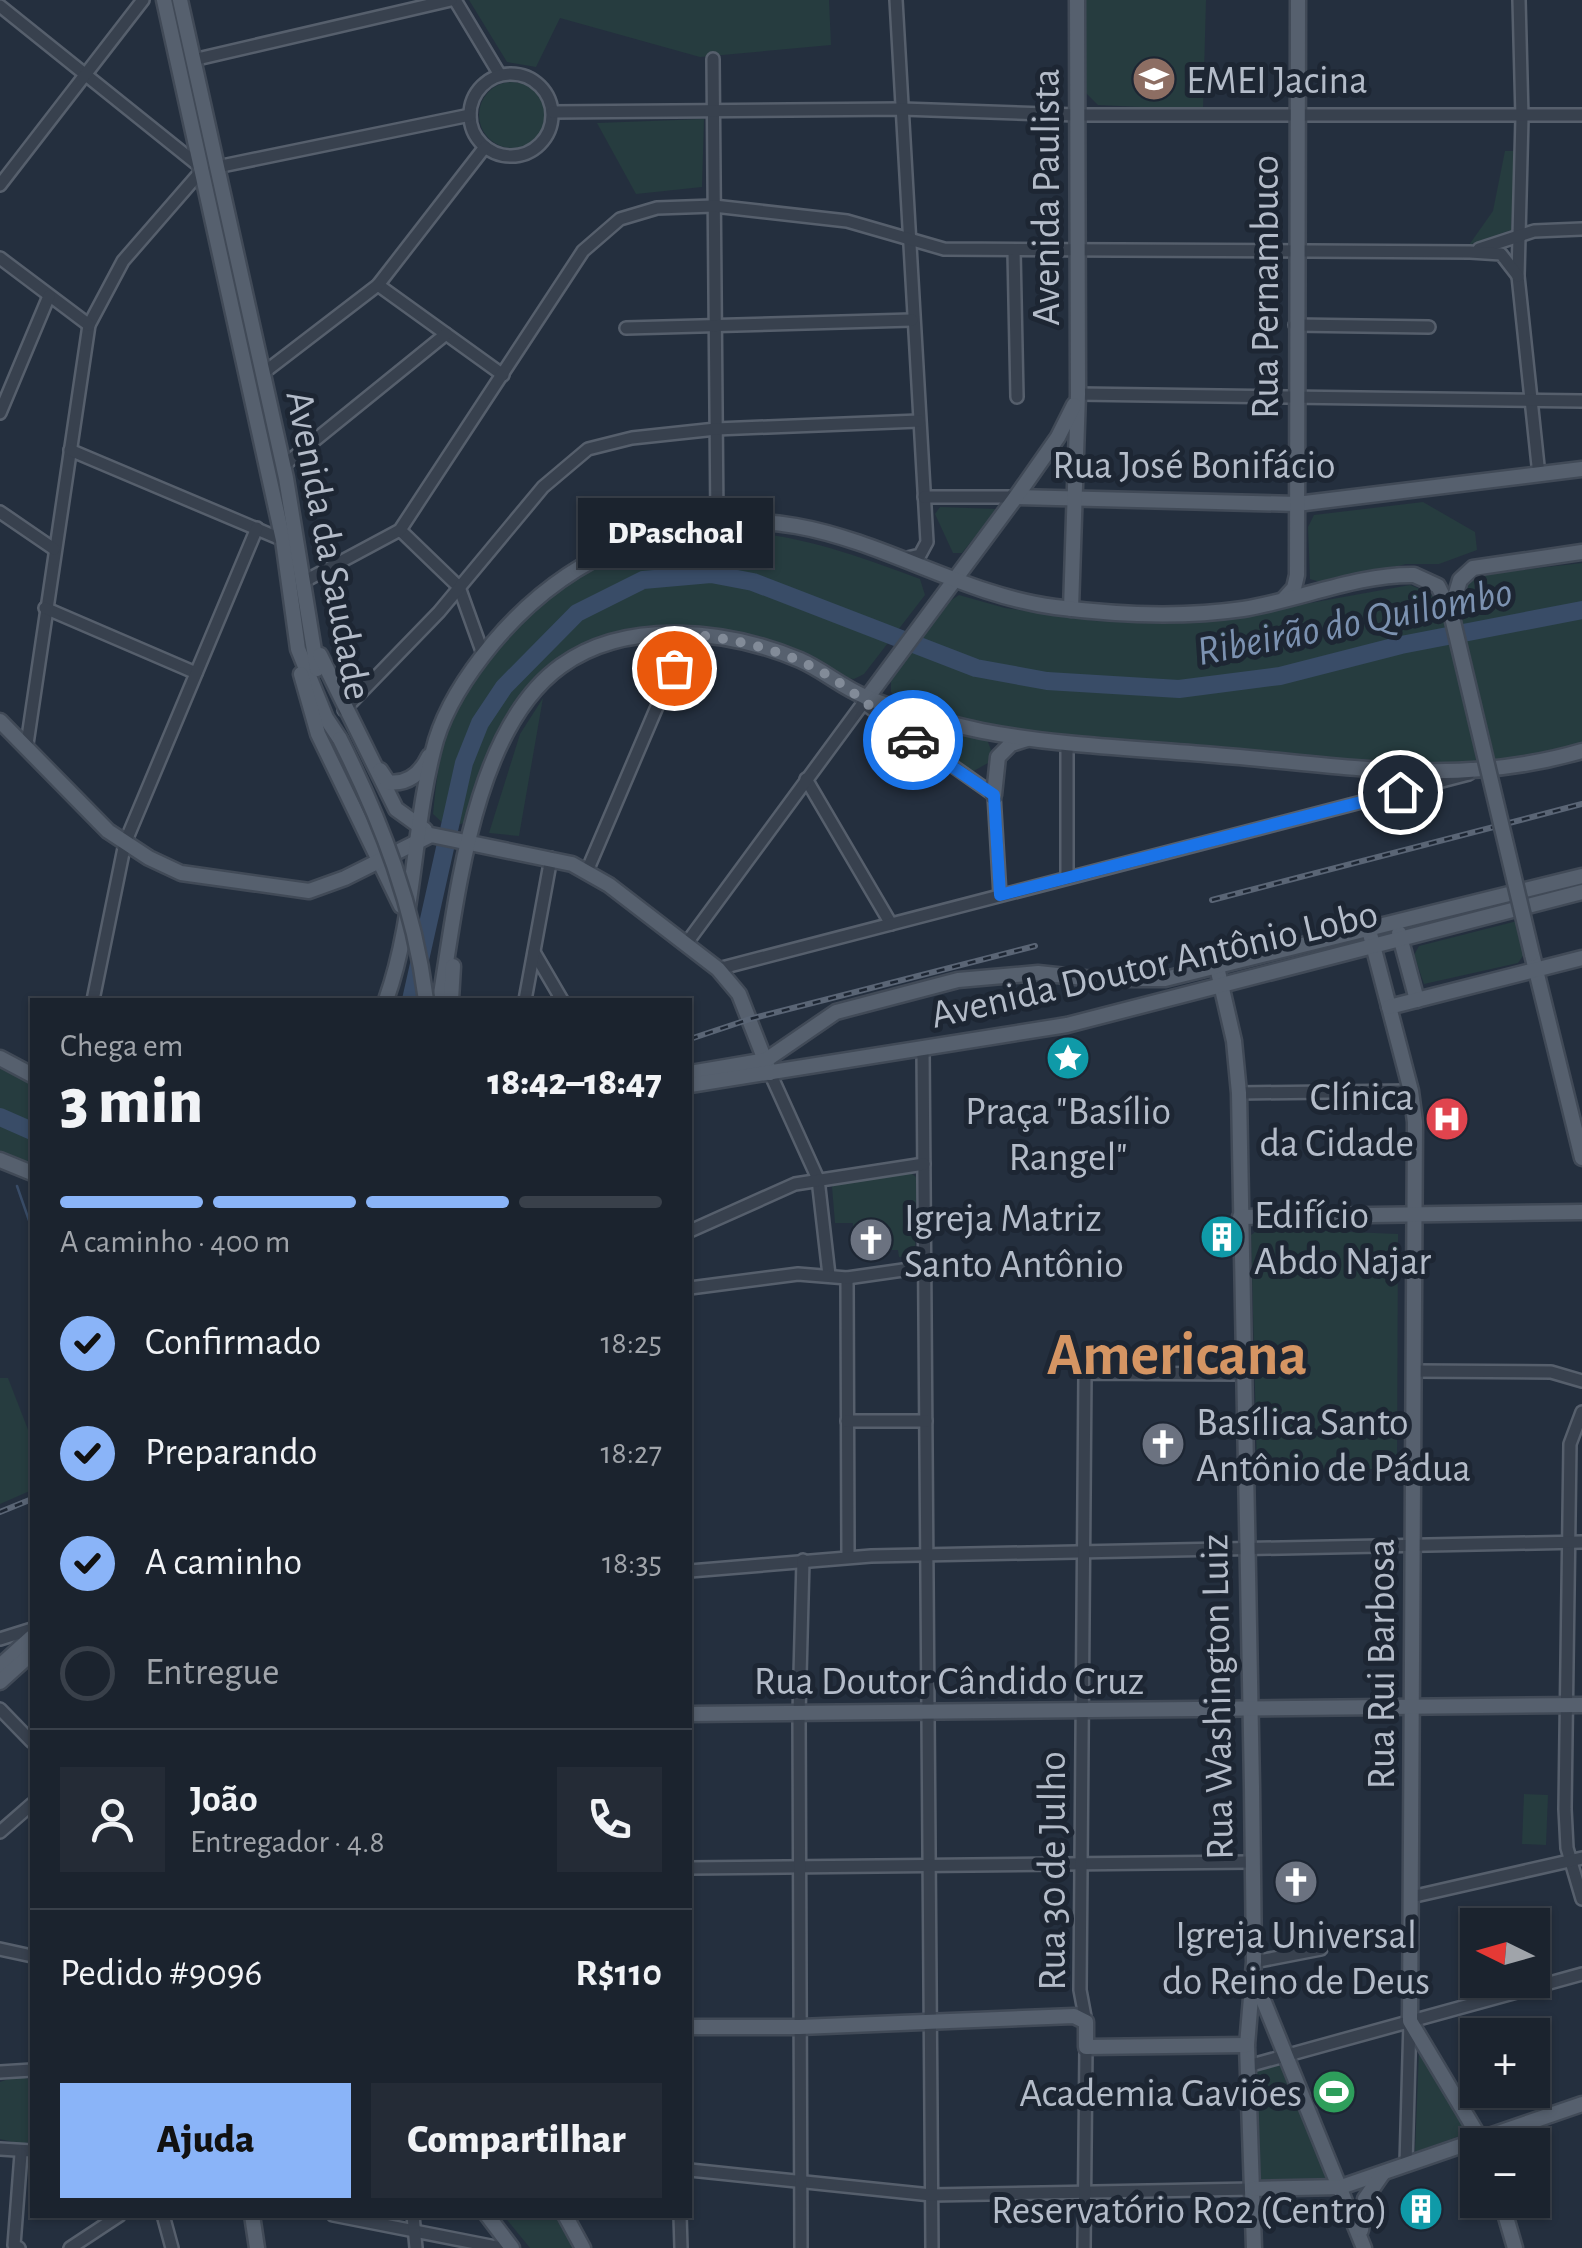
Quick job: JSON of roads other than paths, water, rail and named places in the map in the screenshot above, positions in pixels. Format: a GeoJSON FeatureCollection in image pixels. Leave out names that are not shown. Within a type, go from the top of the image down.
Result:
{"type":"FeatureCollection","features":[{"type":"Feature","properties":{"kind":"main road","name":"Avenida da Saudade"},"geometry":{"type":"LineString","coordinates":[[164,0],[262,374],[283,466],[312,654],[333,724]]}},
{"type":"Feature","properties":{"kind":"main road","name":"Avenida da Saudade"},"geometry":{"type":"LineString","coordinates":[[180,0],[283,540],[298,649],[326,718],[333,724]]}},
{"type":"Feature","properties":{"kind":"main road","name":"Avenida Paulista"},"geometry":{"type":"LineString","coordinates":[[1071,608],[1078,394],[1077,0]]}},
{"type":"Feature","properties":{"kind":"main road","name":"Rua Pernambuco"},"geometry":{"type":"LineString","coordinates":[[1297,575],[1298,0]]}},
{"type":"Feature","properties":{"kind":"main road","name":"Avenida Paulista"},"geometry":{"type":"LineString","coordinates":[[865,701],[1016,497],[1065,426],[1078,394]]}},
{"type":"Feature","properties":{"kind":"main road","name":"Rua José Bonifácio"},"geometry":{"type":"LineString","coordinates":[[1016,497],[1297,504],[1582,469]]}},
{"type":"Feature","properties":{"kind":"main road"},"geometry":{"type":"LineString","coordinates":[[369,756],[388,782],[402,782],[425,766],[457,694],[484,654],[542,594],[594,556],[656,533],[717,523],[798,526],[1008,600],[1171,615],[1274,602],[1414,576],[1438,586],[1451,612],[1582,1158]]}},
{"type":"Feature","properties":{"kind":"main road"},"geometry":{"type":"LineString","coordinates":[[1451,612],[1460,580],[1473,568],[1582,552]]}},
{"type":"Feature","properties":{"kind":"main road"},"geometry":{"type":"LineString","coordinates":[[970,558],[968,574],[977,589]]}},
{"type":"Feature","properties":{"kind":"main road"},"geometry":{"type":"LineString","coordinates":[[1274,602],[1292,593],[1297,575]]}},
{"type":"Feature","properties":{"kind":"main road"},"geometry":{"type":"LineString","coordinates":[[1297,575],[1306,590],[1322,592]]}},
{"type":"Feature","properties":{"kind":"main road"},"geometry":{"type":"LineString","coordinates":[[448,998],[455,915],[467,842],[497,751],[544,680],[573,659],[606,644],[688,634],[786,654],[865,701],[1029,739],[1067,744],[1474,773],[1582,751]]}},
{"type":"Feature","properties":{"kind":"main road"},"geometry":{"type":"LineString","coordinates":[[313,642],[400,816],[420,834],[550,858],[587,871],[718,969],[739,994],[768,1066]]}},
{"type":"Feature","properties":{"kind":"main road"},"geometry":{"type":"LineString","coordinates":[[298,649],[297,660],[318,734],[352,796],[400,903],[404,930]]}},
{"type":"Feature","properties":{"kind":"main road"},"geometry":{"type":"LineString","coordinates":[[0,720],[27,744],[80,805],[124,843],[181,873],[295,891],[322,888],[380,862],[420,834]]}},
{"type":"Feature","properties":{"kind":"main road"},"geometry":{"type":"LineString","coordinates":[[933,753],[926,732],[946,721]]}},
{"type":"Feature","properties":{"kind":"main road"},"geometry":{"type":"LineString","coordinates":[[333,724],[398,871],[426,998]]}},
{"type":"Feature","properties":{"kind":"main road"},"geometry":{"type":"LineString","coordinates":[[387,998],[404,930],[437,737]]}},
{"type":"Feature","properties":{"kind":"main road"},"geometry":{"type":"LineString","coordinates":[[994,795],[998,756],[1008,746],[1029,739]]}},
{"type":"Feature","properties":{"kind":"main road"},"geometry":{"type":"LineString","coordinates":[[352,796],[365,812],[376,814],[384,802],[383,786]]}},
{"type":"Feature","properties":{"kind":"main road"},"geometry":{"type":"LineString","coordinates":[[1540,896],[1582,876]]}},
{"type":"Feature","properties":{"kind":"main road"},"geometry":{"type":"LineString","coordinates":[[1540,896],[1582,892]]}},
{"type":"Feature","properties":{"kind":"main road","name":"Avenida Doutor Antônio Lobo"},"geometry":{"type":"LineString","coordinates":[[692,1074],[923,1049],[1067,1025],[1401,941],[1511,910],[1540,896]]}},
{"type":"Feature","properties":{"kind":"main road","name":"Avenida Doutor Antônio Lobo"},"geometry":{"type":"LineString","coordinates":[[692,1085],[768,1066],[836,1012],[958,980],[1028,973],[1165,979],[1396,923],[1540,896]]}},
{"type":"Feature","properties":{"kind":"main road"},"geometry":{"type":"LineString","coordinates":[[1396,923],[1418,1000]]}},
{"type":"Feature","properties":{"kind":"main road","name":"Rua Rui Barbosa"},"geometry":{"type":"LineString","coordinates":[[1369,930],[1412,1091],[1415,1215],[1410,2021]]}},
{"type":"Feature","properties":{"kind":"main road"},"geometry":{"type":"LineString","coordinates":[[1389,1007],[1533,962],[1582,958]]}},
{"type":"Feature","properties":{"kind":"main road","name":"Rua Washington Luiz"},"geometry":{"type":"LineString","coordinates":[[1216,967],[1234,1041],[1239,1093],[1253,1968],[1247,2045],[1254,2248]]}},
{"type":"Feature","properties":{"kind":"main road"},"geometry":{"type":"LineString","coordinates":[[0,1058],[30,1074]]}},
{"type":"Feature","properties":{"kind":"main road"},"geometry":{"type":"LineString","coordinates":[[0,1160],[30,1172]]}},
{"type":"Feature","properties":{"kind":"main road"},"geometry":{"type":"LineString","coordinates":[[1240,1217],[1582,1212]]}},
{"type":"Feature","properties":{"kind":"main road"},"geometry":{"type":"LineString","coordinates":[[0,1666],[30,1635]]}},
{"type":"Feature","properties":{"kind":"main road"},"geometry":{"type":"LineString","coordinates":[[0,1682],[30,1655]]}},
{"type":"Feature","properties":{"kind":"main road","name":"Rua Doutor Cândido Cruz"},"geometry":{"type":"LineString","coordinates":[[692,1714],[1575,1705]]}},
{"type":"Feature","properties":{"kind":"main road"},"geometry":{"type":"LineString","coordinates":[[1253,1968],[1284,2056],[1363,2244]]}},
{"type":"Feature","properties":{"kind":"main road"},"geometry":{"type":"LineString","coordinates":[[692,2027],[800,2028],[1074,2016],[1086,2022]]}},
{"type":"Feature","properties":{"kind":"main road"},"geometry":{"type":"LineString","coordinates":[[1410,2021],[1475,2128]]}},
{"type":"Feature","properties":{"kind":"main road","name":"Rua 30 de Julho"},"geometry":{"type":"LineString","coordinates":[[1086,2022],[1086,2047]]}},
{"type":"Feature","properties":{"kind":"main road"},"geometry":{"type":"LineString","coordinates":[[1086,2047],[1247,2045]]}},
{"type":"Feature","properties":{"kind":"main road"},"geometry":{"type":"LineString","coordinates":[[1519,2128],[1582,2104]]}},
{"type":"Feature","properties":{"kind":"main road"},"geometry":{"type":"LineString","coordinates":[[1253,2189],[1341,2186],[1460,2149]]}},
{"type":"Feature","properties":{"kind":"main road"},"geometry":{"type":"LineString","coordinates":[[1363,2244],[1363,2206],[1384,2171]]}},
{"type":"Feature","properties":{"kind":"main road"},"geometry":{"type":"LineString","coordinates":[[252,2218],[257,2248]]}},
{"type":"Feature","properties":{"kind":"main road"},"geometry":{"type":"LineString","coordinates":[[489,2218],[512,2248]]}},
{"type":"Feature","properties":{"kind":"main road"},"geometry":{"type":"LineString","coordinates":[[567,2218],[583,2248]]}},
{"type":"Feature","properties":{"kind":"main road"},"geometry":{"type":"LineString","coordinates":[[1507,2218],[1516,2248]]}},
{"type":"Feature","properties":{"kind":"street"},"geometry":{"type":"LineString","coordinates":[[0,186],[143,0]]}},
{"type":"Feature","properties":{"kind":"street"},"geometry":{"type":"LineString","coordinates":[[193,60],[453,0],[500,75]]}},
{"type":"Feature","properties":{"kind":"street"},"geometry":{"type":"LineString","coordinates":[[896,0],[924,497],[924,550],[915,558],[902,560]]}},
{"type":"Feature","properties":{"kind":"street"},"geometry":{"type":"LineString","coordinates":[[1519,0],[1522,117],[1518,276],[1539,474]]}},
{"type":"Feature","properties":{"kind":"street"},"geometry":{"type":"LineString","coordinates":[[0,6],[210,168]]}},
{"type":"Feature","properties":{"kind":"street"},"geometry":{"type":"LineString","coordinates":[[712,59],[717,523]]}},
{"type":"Feature","properties":{"kind":"street"},"geometry":{"type":"LineString","coordinates":[[500,75],[524,75],[536,81],[544,89],[553,112],[552,126],[536,149],[510,157],[485,147],[474,133],[470,115],[475,94],[500,75]]}},
{"type":"Feature","properties":{"kind":"street"},"geometry":{"type":"LineString","coordinates":[[553,112],[902,109],[1077,115],[1582,115]]}},
{"type":"Feature","properties":{"kind":"street"},"geometry":{"type":"LineString","coordinates":[[27,744],[89,324],[124,261],[210,168],[470,115]]}},
{"type":"Feature","properties":{"kind":"street"},"geometry":{"type":"LineString","coordinates":[[262,374],[378,285],[485,147]]}},
{"type":"Feature","properties":{"kind":"street"},"geometry":{"type":"LineString","coordinates":[[303,582],[400,530],[584,251],[620,219],[657,208],[714,206],[847,221],[944,249],[1501,254],[1518,276]]}},
{"type":"Feature","properties":{"kind":"street"},"geometry":{"type":"LineString","coordinates":[[1470,252],[1519,236],[1582,229]]}},
{"type":"Feature","properties":{"kind":"street"},"geometry":{"type":"LineString","coordinates":[[1014,251],[1017,396]]}},
{"type":"Feature","properties":{"kind":"street"},"geometry":{"type":"LineString","coordinates":[[0,258],[89,324]]}},
{"type":"Feature","properties":{"kind":"street"},"geometry":{"type":"LineString","coordinates":[[378,285],[503,375]]}},
{"type":"Feature","properties":{"kind":"street"},"geometry":{"type":"LineString","coordinates":[[0,413],[50,296]]}},
{"type":"Feature","properties":{"kind":"street"},"geometry":{"type":"LineString","coordinates":[[626,328],[912,320]]}},
{"type":"Feature","properties":{"kind":"street"},"geometry":{"type":"LineString","coordinates":[[1295,325],[1429,327]]}},
{"type":"Feature","properties":{"kind":"street"},"geometry":{"type":"LineString","coordinates":[[283,466],[446,334]]}},
{"type":"Feature","properties":{"kind":"street"},"geometry":{"type":"LineString","coordinates":[[1078,394],[1582,401]]}},
{"type":"Feature","properties":{"kind":"street"},"geometry":{"type":"LineString","coordinates":[[344,710],[459,587],[543,487],[588,449],[632,438],[716,430],[919,421]]}},
{"type":"Feature","properties":{"kind":"street"},"geometry":{"type":"LineString","coordinates":[[70,450],[283,540]]}},
{"type":"Feature","properties":{"kind":"street","name":"Rua José Bonifácio"},"geometry":{"type":"LineString","coordinates":[[924,497],[1016,497]]}},
{"type":"Feature","properties":{"kind":"street"},"geometry":{"type":"LineString","coordinates":[[0,512],[54,548]]}},
{"type":"Feature","properties":{"kind":"street"},"geometry":{"type":"LineString","coordinates":[[92,998],[124,843],[257,528]]}},
{"type":"Feature","properties":{"kind":"street"},"geometry":{"type":"LineString","coordinates":[[400,530],[459,587],[484,654]]}},
{"type":"Feature","properties":{"kind":"street"},"geometry":{"type":"LineString","coordinates":[[45,608],[196,673]]}},
{"type":"Feature","properties":{"kind":"street"},"geometry":{"type":"LineString","coordinates":[[587,871],[688,634]]}},
{"type":"Feature","properties":{"kind":"street"},"geometry":{"type":"LineString","coordinates":[[686,944],[865,701],[994,795],[1000,895]]}},
{"type":"Feature","properties":{"kind":"street"},"geometry":{"type":"LineString","coordinates":[[1067,744],[1067,878]]}},
{"type":"Feature","properties":{"kind":"street"},"geometry":{"type":"LineString","coordinates":[[718,969],[1474,773]]}},
{"type":"Feature","properties":{"kind":"street"},"geometry":{"type":"LineString","coordinates":[[806,779],[891,924]]}},
{"type":"Feature","properties":{"kind":"street"},"geometry":{"type":"LineString","coordinates":[[525,998],[550,858]]}},
{"type":"Feature","properties":{"kind":"street"},"geometry":{"type":"LineString","coordinates":[[534,952],[561,998]]}},
{"type":"Feature","properties":{"kind":"street"},"geometry":{"type":"LineString","coordinates":[[923,1049],[932,2248]]}},
{"type":"Feature","properties":{"kind":"street"},"geometry":{"type":"LineString","coordinates":[[768,1066],[818,1180],[829,1275]]}},
{"type":"Feature","properties":{"kind":"street"},"geometry":{"type":"LineString","coordinates":[[1239,1093],[1412,1091]]}},
{"type":"Feature","properties":{"kind":"street"},"geometry":{"type":"LineString","coordinates":[[692,1230],[795,1184],[924,1164]]}},
{"type":"Feature","properties":{"kind":"street"},"geometry":{"type":"LineString","coordinates":[[692,1288],[798,1274],[847,1278],[924,1267]]}},
{"type":"Feature","properties":{"kind":"street"},"geometry":{"type":"LineString","coordinates":[[847,1278],[848,1556]]}},
{"type":"Feature","properties":{"kind":"street"},"geometry":{"type":"LineString","coordinates":[[1414,1370],[1551,1372],[1582,1381]]}},
{"type":"Feature","properties":{"kind":"street","name":"Rua 30 de Julho"},"geometry":{"type":"LineString","coordinates":[[1086,2022],[1080,1990],[1085,1373],[1241,1374]]}},
{"type":"Feature","properties":{"kind":"street"},"geometry":{"type":"LineString","coordinates":[[1582,1412],[1570,1444],[1576,1542],[1575,1705],[1565,1809],[1582,1899]]}},
{"type":"Feature","properties":{"kind":"street"},"geometry":{"type":"LineString","coordinates":[[847,1421],[926,1421]]}},
{"type":"Feature","properties":{"kind":"street"},"geometry":{"type":"LineString","coordinates":[[692,1571],[848,1556],[1576,1542]]}},
{"type":"Feature","properties":{"kind":"street"},"geometry":{"type":"LineString","coordinates":[[801,2248],[799,1714],[803,1560]]}},
{"type":"Feature","properties":{"kind":"street"},"geometry":{"type":"LineString","coordinates":[[0,1639],[30,1633]]}},
{"type":"Feature","properties":{"kind":"street"},"geometry":{"type":"LineString","coordinates":[[0,1708],[30,1740]]}},
{"type":"Feature","properties":{"kind":"street"},"geometry":{"type":"LineString","coordinates":[[0,1832],[30,1806]]}},
{"type":"Feature","properties":{"kind":"street"},"geometry":{"type":"LineString","coordinates":[[1410,1897],[1576,1860]]}},
{"type":"Feature","properties":{"kind":"street"},"geometry":{"type":"LineString","coordinates":[[692,1868],[1250,1862]]}},
{"type":"Feature","properties":{"kind":"street"},"geometry":{"type":"LineString","coordinates":[[0,1949],[30,1956]]}},
{"type":"Feature","properties":{"kind":"street"},"geometry":{"type":"LineString","coordinates":[[1253,1968],[1321,1949]]}},
{"type":"Feature","properties":{"kind":"street"},"geometry":{"type":"LineString","coordinates":[[1248,2066],[1582,1974]]}},
{"type":"Feature","properties":{"kind":"street","name":"Rua Rui Barbosa"},"geometry":{"type":"LineString","coordinates":[[1406,2164],[1410,2021]]}},
{"type":"Feature","properties":{"kind":"street","name":"Rua 30 de Julho"},"geometry":{"type":"LineString","coordinates":[[1084,2248],[1086,2047]]}},
{"type":"Feature","properties":{"kind":"street"},"geometry":{"type":"LineString","coordinates":[[0,2072],[30,2070]]}},
{"type":"Feature","properties":{"kind":"street"},"geometry":{"type":"LineString","coordinates":[[0,2149],[27,2152],[13,2247]]}},
{"type":"Feature","properties":{"kind":"street"},"geometry":{"type":"LineString","coordinates":[[692,2170],[931,2195],[1253,2189]]}},
{"type":"Feature","properties":{"kind":"street"},"geometry":{"type":"LineString","coordinates":[[70,2248],[115,2218]]}},
{"type":"Feature","properties":{"kind":"street"},"geometry":{"type":"LineString","coordinates":[[164,2218],[172,2248]]}},
{"type":"Feature","properties":{"kind":"street"},"geometry":{"type":"LineString","coordinates":[[348,2218],[500,2248]]}},
{"type":"Feature","properties":{"kind":"street"},"geometry":{"type":"LineString","coordinates":[[413,2218],[416,2248]]}},
{"type":"Feature","properties":{"kind":"street"},"geometry":{"type":"LineString","coordinates":[[680,2218],[681,2248]]}},
{"type":"Feature","properties":{"kind":"waterway","name":"Ribeirão do Quilombo"},"geometry":{"type":"LineString","coordinates":[[411,998],[464,763],[480,723],[504,687],[577,613],[643,580],[711,574],[753,582],[976,668],[1047,681],[1179,689],[1280,676],[1401,645],[1582,610]]}},
{"type":"Feature","properties":{"kind":"waterway","name":"Ribeirão do Quilombo"},"geometry":{"type":"LineString","coordinates":[[0,1117],[30,1130]]}},
{"type":"Feature","properties":{"kind":"waterway"},"geometry":{"type":"LineString","coordinates":[[17,1186],[30,1223]]}},
{"type":"Feature","properties":{"kind":"railway"},"geometry":{"type":"LineString","coordinates":[[1212,900],[1582,804]]}},
{"type":"Feature","properties":{"kind":"railway"},"geometry":{"type":"LineString","coordinates":[[692,1038],[750,1019],[1035,946]]}},
{"type":"Feature","properties":{"kind":"railway"},"geometry":{"type":"LineString","coordinates":[[0,1512],[30,1500]]}},
{"type":"Feature","properties":{"kind":"place","name":"EMEI Jacina"},"geometry":{"type":"Point","coordinates":[1154,79]}},
{"type":"Feature","properties":{"kind":"place","name":"DPaschoal"},"geometry":{"type":"Point","coordinates":[674,668]}},
{"type":"Feature","properties":{"kind":"place","name":"Praça \"Basílio Rangel\""},"geometry":{"type":"Point","coordinates":[1068,1058]}},
{"type":"Feature","properties":{"kind":"place","name":"Clínica da Cidade"},"geometry":{"type":"Point","coordinates":[1447,1119]}},
{"type":"Feature","properties":{"kind":"place","name":"Edifício Abdo Najar"},"geometry":{"type":"Point","coordinates":[1222,1237]}},
{"type":"Feature","properties":{"kind":"place","name":"Igreja Matriz Santo Antônio"},"geometry":{"type":"Point","coordinates":[871,1240]}},
{"type":"Feature","properties":{"kind":"place","name":"Basílica Santo Antônio de Pádua"},"geometry":{"type":"Point","coordinates":[1163,1444]}},
{"type":"Feature","properties":{"kind":"place","name":"Igreja Universal do Reino de Deus"},"geometry":{"type":"Point","coordinates":[1296,1882]}},
{"type":"Feature","properties":{"kind":"place","name":"Academia Gaviões"},"geometry":{"type":"Point","coordinates":[1334,2092]}},
{"type":"Feature","properties":{"kind":"place","name":"Reservatório R02 (Centro)"},"geometry":{"type":"Point","coordinates":[1421,2209]}},
{"type":"Feature","properties":{"kind":"district","name":"Americana"},"geometry":{"type":"Point","coordinates":[1177,1353]}}]}
